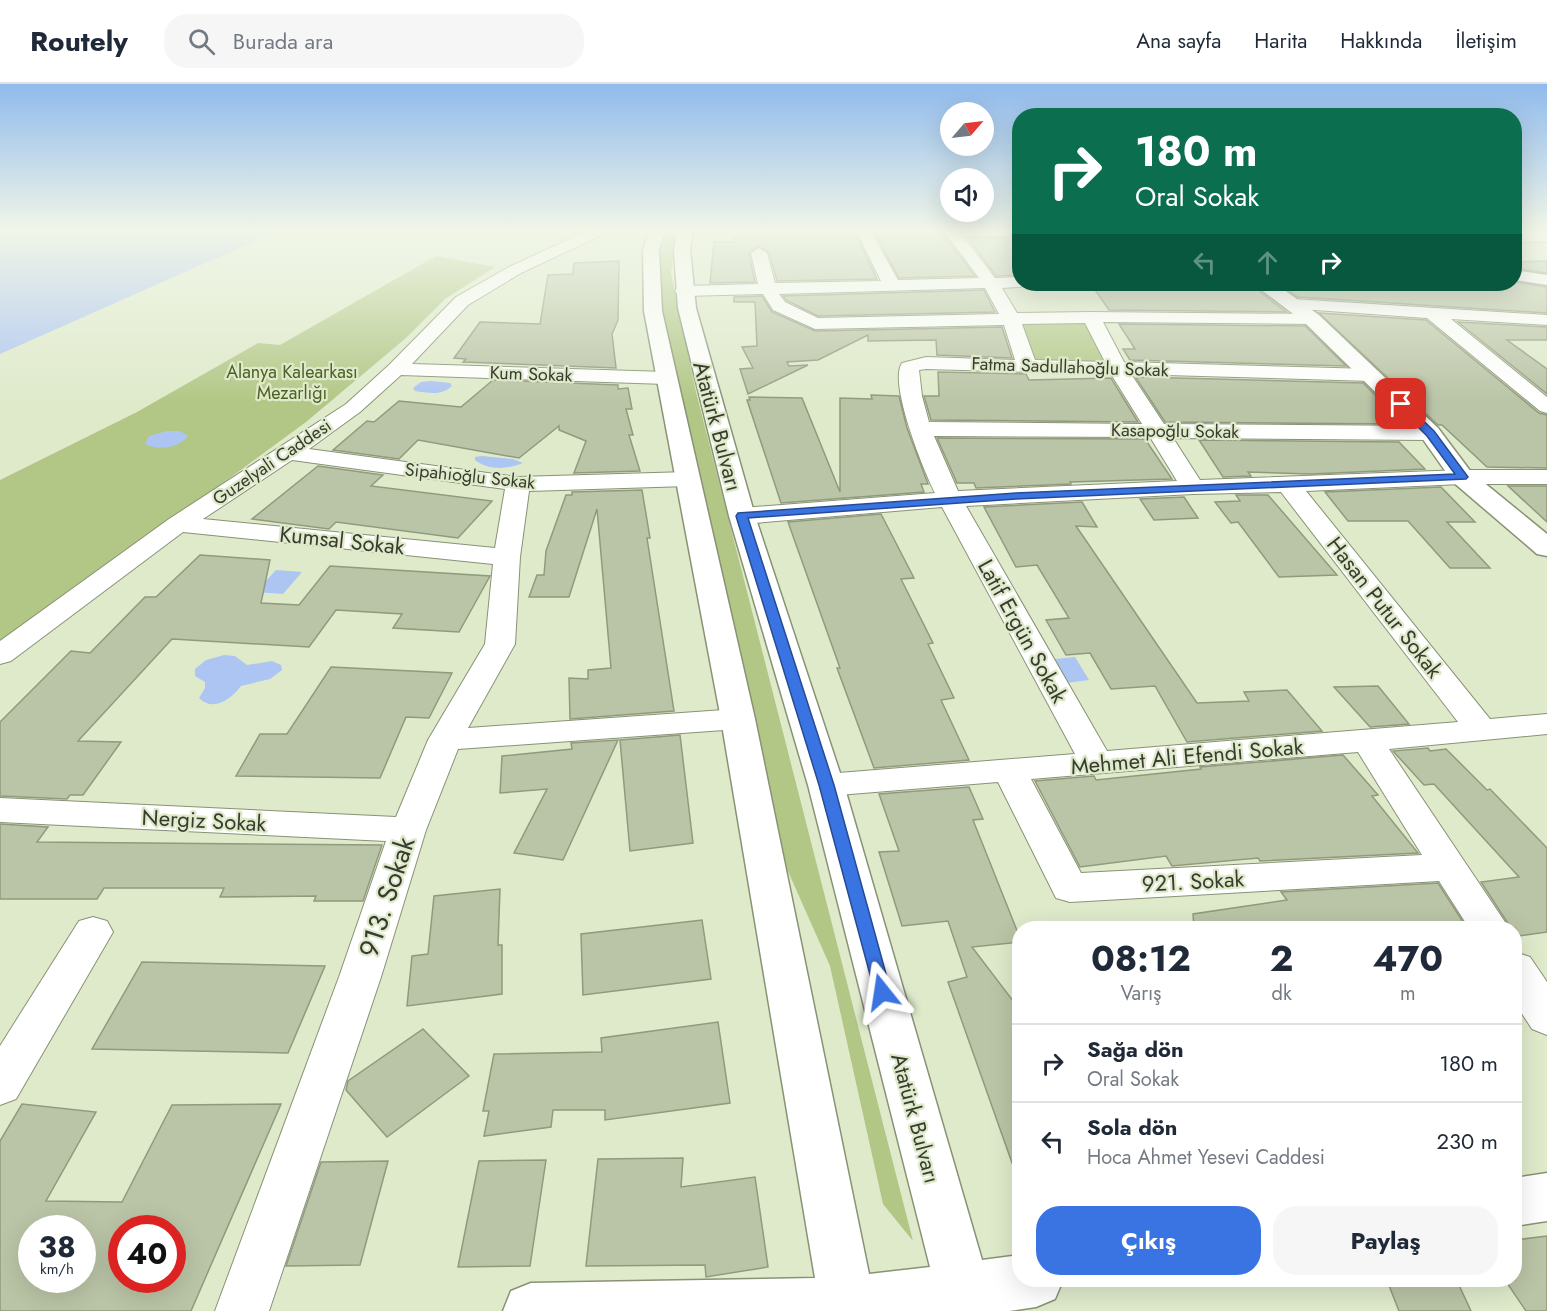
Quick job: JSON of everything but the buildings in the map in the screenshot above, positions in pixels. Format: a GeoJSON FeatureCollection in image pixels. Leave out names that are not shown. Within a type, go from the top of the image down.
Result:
{"type":"FeatureCollection","features":[{"type":"Feature","properties":{"kind":"street","name":"Guzelyali Caddesi"},"geometry":{"type":"LineString","coordinates":[[0,655],[178,524],[353,408],[396,369],[462,301],[485,287]]}},
{"type":"Feature","properties":{"kind":"street","name":"Atatürk Bulvarı"},"geometry":{"type":"LineString","coordinates":[[652,287],[653,310],[666,378],[738,719],[848,1308]]}},
{"type":"Feature","properties":{"kind":"street","name":"Atatürk Bulvarı"},"geometry":{"type":"LineString","coordinates":[[684,287],[742,516],[826,785],[966,1301]]}},
{"type":"Feature","properties":{"kind":"street"},"geometry":{"type":"LineString","coordinates":[[684,291],[822,287]]}},
{"type":"Feature","properties":{"kind":"street"},"geometry":{"type":"LineString","coordinates":[[993,287],[1011,319],[1027,365]]}},
{"type":"Feature","properties":{"kind":"street"},"geometry":{"type":"LineString","coordinates":[[768,289],[779,306],[815,324],[1091,317],[1312,319]]}},
{"type":"Feature","properties":{"kind":"street"},"geometry":{"type":"LineString","coordinates":[[1275,291],[1312,319],[1371,375],[1430,434],[1462,477],[1547,548]]}},
{"type":"Feature","properties":{"kind":"street"},"geometry":{"type":"LineString","coordinates":[[1293,304],[1547,320]]}},
{"type":"Feature","properties":{"kind":"street"},"geometry":{"type":"LineString","coordinates":[[1432,313],[1547,407]]}},
{"type":"Feature","properties":{"kind":"street"},"geometry":{"type":"LineString","coordinates":[[1091,317],[1118,369],[1193,487]]}},
{"type":"Feature","properties":{"kind":"street","name":"Fatma Sadullahoğlu Sokak"},"geometry":{"type":"LineString","coordinates":[[950,500],[921,429],[909,382],[909,367],[926,363],[1371,375]]}},
{"type":"Feature","properties":{"kind":"street","name":"Kum Sokak"},"geometry":{"type":"LineString","coordinates":[[396,369],[666,378]]}},
{"type":"Feature","properties":{"kind":"street","name":"Kasapoğlu Sokak"},"geometry":{"type":"LineString","coordinates":[[921,429],[1430,434]]}},
{"type":"Feature","properties":{"kind":"street","name":"Sipahioğlu Sokak"},"geometry":{"type":"LineString","coordinates":[[288,453],[519,484],[688,479]]}},
{"type":"Feature","properties":{"kind":"street"},"geometry":{"type":"LineString","coordinates":[[742,516],[950,500],[1193,487],[1462,477],[1547,477]]}},
{"type":"Feature","properties":{"kind":"street","name":"913. Sokak"},"geometry":{"type":"LineString","coordinates":[[242,1311],[360,977],[408,830],[445,740],[500,644],[507,557],[519,484]]}},
{"type":"Feature","properties":{"kind":"street","name":"Hasan Putur Sokak"},"geometry":{"type":"LineString","coordinates":[[1288,485],[1481,730]]}},
{"type":"Feature","properties":{"kind":"street","name":"Latif Ergün Sokak"},"geometry":{"type":"LineString","coordinates":[[950,500],[1097,763]]}},
{"type":"Feature","properties":{"kind":"street","name":"Kumsal Sokak"},"geometry":{"type":"LineString","coordinates":[[178,524],[507,557]]}},
{"type":"Feature","properties":{"kind":"street"},"geometry":{"type":"LineString","coordinates":[[445,740],[738,719]]}},
{"type":"Feature","properties":{"kind":"street","name":"Mehmet Ali Efendi Sokak"},"geometry":{"type":"LineString","coordinates":[[826,785],[1547,724]]}},
{"type":"Feature","properties":{"kind":"street"},"geometry":{"type":"LineString","coordinates":[[1366,741],[1484,921]]}},
{"type":"Feature","properties":{"kind":"street","name":"921. Sokak"},"geometry":{"type":"LineString","coordinates":[[1009,771],[1070,888],[1449,867]]}},
{"type":"Feature","properties":{"kind":"street","name":"Nergiz Sokak"},"geometry":{"type":"LineString","coordinates":[[0,810],[408,830]]}},
{"type":"Feature","properties":{"kind":"street"},"geometry":{"type":"LineString","coordinates":[[0,1085],[93,932]]}},
{"type":"Feature","properties":{"kind":"street"},"geometry":{"type":"LineString","coordinates":[[1522,979],[1547,1017]]}},
{"type":"Feature","properties":{"kind":"street"},"geometry":{"type":"LineString","coordinates":[[1522,1201],[1547,1197]]}},
{"type":"Feature","properties":{"kind":"street"},"geometry":{"type":"LineString","coordinates":[[531,1311],[848,1308],[966,1301],[1013,1287]]}},
{"type":"Feature","properties":{"kind":"green space","name":"Alanya Kalearkası Mezarlığı"},"geometry":{"type":"Polygon","coordinates":[[[381,287],[463,287],[445,299],[406,338],[306,422],[0,647],[0,480],[137,412],[258,343],[280,345],[381,287]]]}},
{"type":"Feature","properties":{"kind":"green space"},"geometry":{"type":"Polygon","coordinates":[[[659,287],[674,287],[696,392],[913,1241],[883,1204],[830,966],[787,869],[759,734],[658,302],[659,287]]]}},
{"type":"Feature","properties":{"kind":"green space"},"geometry":{"type":"Polygon","coordinates":[[[1087,319],[1112,367],[1032,364],[1016,320],[1087,319]]]}},
{"type":"Feature","properties":{"kind":"water"},"geometry":{"type":"Polygon","coordinates":[[[0,287],[151,287],[0,354],[0,287]]]}},
{"type":"Feature","properties":{"kind":"water"},"geometry":{"type":"Polygon","coordinates":[[[421,382],[450,383],[452,386],[435,393],[415,391],[413,388],[421,382]]]}},
{"type":"Feature","properties":{"kind":"water"},"geometry":{"type":"Polygon","coordinates":[[[167,431],[180,431],[188,436],[174,446],[162,448],[145,444],[149,436],[167,431]]]}},
{"type":"Feature","properties":{"kind":"water"},"geometry":{"type":"Polygon","coordinates":[[[475,457],[513,459],[523,463],[505,468],[486,466],[475,460],[475,457]]]}},
{"type":"Feature","properties":{"kind":"water"},"geometry":{"type":"Polygon","coordinates":[[[276,570],[302,572],[283,594],[256,592],[276,570]]]}},
{"type":"Feature","properties":{"kind":"water"},"geometry":{"type":"Polygon","coordinates":[[[224,655],[235,656],[247,665],[272,661],[281,665],[282,670],[270,679],[241,686],[222,702],[211,704],[205,702],[199,698],[205,688],[205,682],[195,676],[195,669],[206,660],[224,655]]]}},
{"type":"Feature","properties":{"kind":"water"},"geometry":{"type":"Polygon","coordinates":[[[1075,657],[1089,680],[1058,684],[1045,660],[1075,657]]]}},
{"type":"Feature","properties":{"kind":"route"},"geometry":{"type":"LineString","coordinates":[[882,992],[826,785],[742,516],[1016,496],[1462,477],[1430,434],[1401,404]]}}]}
